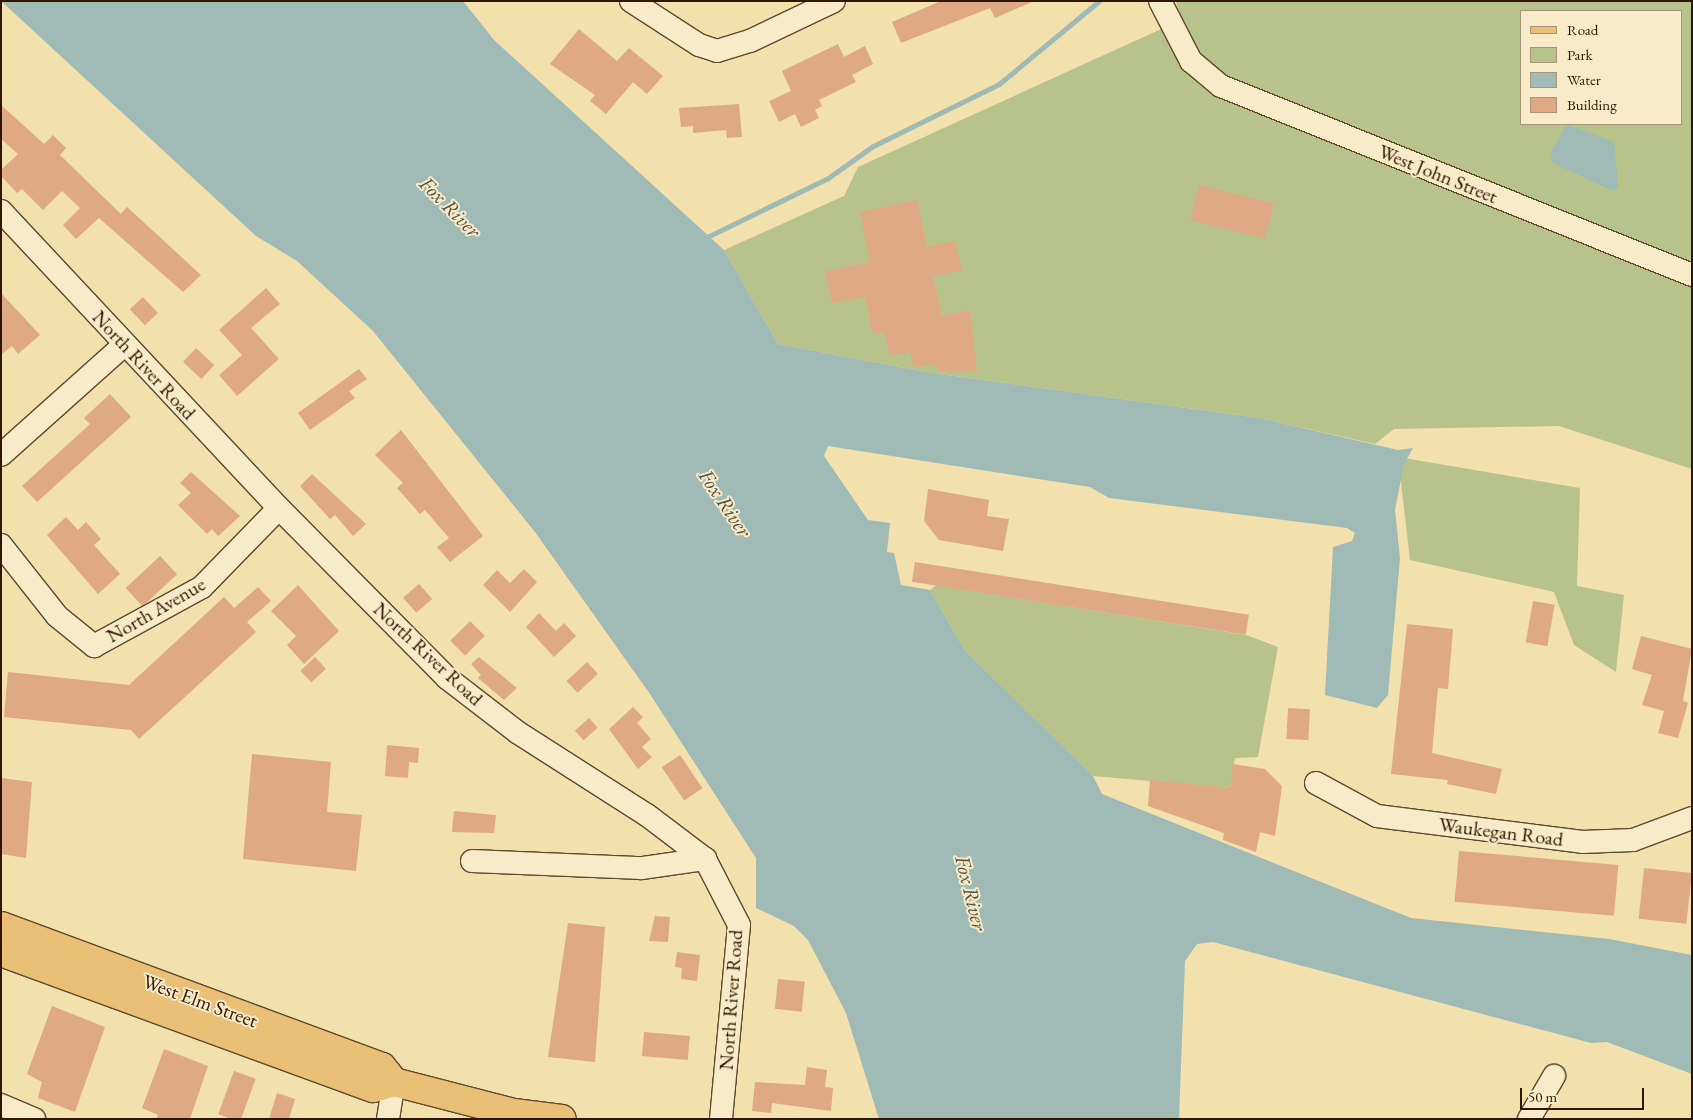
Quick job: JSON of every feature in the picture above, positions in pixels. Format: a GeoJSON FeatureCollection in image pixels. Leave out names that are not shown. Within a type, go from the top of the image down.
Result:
{"type":"FeatureCollection","features":[{"type":"Feature","properties":{"kind":"main road","name":"West Elm Street"},"geometry":{"type":"LineString","coordinates":[[1,926],[382,1067],[394,1082]]}},
{"type":"Feature","properties":{"kind":"main road","name":"West Elm Street"},"geometry":{"type":"LineString","coordinates":[[1,952],[373,1088],[394,1082],[514,1113],[562,1119]]}},
{"type":"Feature","properties":{"kind":"street"},"geometry":{"type":"LineString","coordinates":[[631,1],[699,45],[717,51],[750,41],[834,1]]}},
{"type":"Feature","properties":{"kind":"street","name":"West John Street"},"geometry":{"type":"LineString","coordinates":[[1160,1],[1191,61],[1221,86],[1692,275]]}},
{"type":"Feature","properties":{"kind":"street","name":"North River Road"},"geometry":{"type":"LineString","coordinates":[[1,211],[124,345],[279,508],[447,678],[517,732],[646,815],[705,859],[739,925],[721,1119]]}},
{"type":"Feature","properties":{"kind":"street"},"geometry":{"type":"LineString","coordinates":[[1,455],[124,345]]}},
{"type":"Feature","properties":{"kind":"street","name":"North Avenue"},"geometry":{"type":"LineString","coordinates":[[1,545],[57,616],[94,646],[202,587],[279,508]]}},
{"type":"Feature","properties":{"kind":"street","name":"Waukegan Road"},"geometry":{"type":"LineString","coordinates":[[1316,783],[1377,816],[1582,842],[1633,840],[1692,818]]}},
{"type":"Feature","properties":{"kind":"street"},"geometry":{"type":"LineString","coordinates":[[472,861],[642,868],[705,859]]}},
{"type":"Feature","properties":{"kind":"street"},"geometry":{"type":"LineString","coordinates":[[1529,1119],[1554,1076]]}},
{"type":"Feature","properties":{"kind":"street"},"geometry":{"type":"LineString","coordinates":[[388,1119],[394,1082]]}},
{"type":"Feature","properties":{"kind":"street"},"geometry":{"type":"LineString","coordinates":[[1,1105],[34,1119]]}},
{"type":"Feature","properties":{"kind":"green space"},"geometry":{"type":"Polygon","coordinates":[[[1176,1],[1692,1],[1692,469],[1559,426],[1394,429],[1375,444],[1259,418],[932,373],[778,344],[724,250],[844,196],[858,167],[1181,20],[1176,1]]]}},
{"type":"Feature","properties":{"kind":"green space"},"geometry":{"type":"Polygon","coordinates":[[[1398,457],[1580,488],[1577,586],[1624,595],[1616,672],[1574,645],[1554,592],[1410,560],[1398,457]]]}},
{"type":"Feature","properties":{"kind":"green space"},"geometry":{"type":"Polygon","coordinates":[[[936,585],[1246,635],[1278,647],[1258,757],[1235,758],[1230,788],[1093,776],[964,649],[930,590],[936,585]]]}},
{"type":"Feature","properties":{"kind":"water","name":"Fox River"},"geometry":{"type":"Polygon","coordinates":[[[1,1],[463,1],[494,40],[724,250],[778,344],[932,373],[1259,418],[1398,450],[1413,448],[1404,464],[1395,510],[1400,558],[1388,695],[1377,708],[1325,695],[1333,547],[1352,541],[1355,533],[1347,528],[1109,498],[1090,487],[828,446],[824,456],[868,520],[890,523],[887,552],[894,553],[901,585],[930,590],[964,649],[1093,776],[1102,794],[1411,918],[1609,939],[1692,955],[1692,1074],[1607,1042],[1591,1043],[1213,942],[1197,944],[1185,961],[1179,1119],[879,1119],[846,1013],[808,940],[794,926],[756,908],[756,858],[650,694],[535,532],[373,331],[297,261],[256,236],[1,1]]]}},
{"type":"Feature","properties":{"kind":"water"},"geometry":{"type":"Polygon","coordinates":[[[1566,125],[1614,142],[1618,187],[1613,191],[1551,162],[1552,150],[1566,125]]]}},
{"type":"Feature","properties":{"kind":"building"},"geometry":{"type":"Polygon","coordinates":[[[941,1],[1034,1],[995,18],[990,8],[901,43],[892,22],[941,1]]]}},
{"type":"Feature","properties":{"kind":"building"},"geometry":{"type":"Polygon","coordinates":[[[579,29],[617,61],[629,48],[663,76],[647,94],[633,82],[606,114],[590,101],[595,95],[550,64],[579,29]]]}},
{"type":"Feature","properties":{"kind":"building"},"geometry":{"type":"Polygon","coordinates":[[[838,44],[844,57],[865,46],[873,64],[852,75],[856,82],[819,100],[822,106],[815,110],[819,118],[801,127],[795,114],[779,122],[769,101],[791,91],[782,71],[838,44]]]}},
{"type":"Feature","properties":{"kind":"building"},"geometry":{"type":"Polygon","coordinates":[[[739,104],[742,137],[727,138],[726,130],[693,133],[693,126],[681,127],[679,108],[739,104]]]}},
{"type":"Feature","properties":{"kind":"building"},"geometry":{"type":"Polygon","coordinates":[[[1,105],[44,144],[53,135],[66,148],[60,155],[121,214],[127,207],[201,275],[183,292],[99,218],[76,239],[63,225],[80,208],[62,191],[43,210],[22,189],[17,193],[1,176],[1,170],[18,154],[1,139],[1,105]]]}},
{"type":"Feature","properties":{"kind":"building"},"geometry":{"type":"Polygon","coordinates":[[[1199,185],[1274,204],[1265,239],[1190,220],[1199,185]]]}},
{"type":"Feature","properties":{"kind":"building"},"geometry":{"type":"Polygon","coordinates":[[[917,200],[927,247],[955,241],[962,270],[933,276],[942,316],[970,310],[977,371],[938,371],[935,364],[914,367],[910,352],[890,356],[885,332],[873,334],[865,297],[832,303],[825,271],[870,262],[860,212],[917,200]]]}},
{"type":"Feature","properties":{"kind":"building"},"geometry":{"type":"Polygon","coordinates":[[[266,288],[280,304],[251,328],[279,359],[237,396],[219,375],[242,355],[219,330],[266,288]]]}},
{"type":"Feature","properties":{"kind":"building"},"geometry":{"type":"Polygon","coordinates":[[[1,293],[40,335],[18,354],[12,346],[1,355],[1,293]]]}},
{"type":"Feature","properties":{"kind":"building"},"geometry":{"type":"Polygon","coordinates":[[[143,297],[158,313],[145,325],[130,309],[143,297]]]}},
{"type":"Feature","properties":{"kind":"building"},"geometry":{"type":"Polygon","coordinates":[[[196,348],[214,365],[201,379],[183,362],[196,348]]]}},
{"type":"Feature","properties":{"kind":"building"},"geometry":{"type":"Polygon","coordinates":[[[359,369],[367,379],[349,391],[355,398],[310,430],[298,413],[359,369]]]}},
{"type":"Feature","properties":{"kind":"building"},"geometry":{"type":"Polygon","coordinates":[[[110,394],[131,417],[37,502],[22,486],[90,424],[84,418],[110,394]]]}},
{"type":"Feature","properties":{"kind":"building"},"geometry":{"type":"Polygon","coordinates":[[[401,430],[483,536],[450,562],[437,547],[449,538],[425,510],[420,514],[397,488],[403,483],[375,455],[401,430]]]}},
{"type":"Feature","properties":{"kind":"building"},"geometry":{"type":"Polygon","coordinates":[[[191,472],[240,516],[218,536],[212,529],[207,534],[178,505],[191,493],[180,483],[191,472]]]}},
{"type":"Feature","properties":{"kind":"building"},"geometry":{"type":"Polygon","coordinates":[[[312,474],[366,524],[353,536],[335,515],[330,519],[300,486],[312,474]]]}},
{"type":"Feature","properties":{"kind":"building"},"geometry":{"type":"Polygon","coordinates":[[[928,489],[989,500],[987,516],[1009,519],[1003,551],[939,540],[924,521],[928,489]]]}},
{"type":"Feature","properties":{"kind":"building"},"geometry":{"type":"Polygon","coordinates":[[[66,517],[78,530],[86,522],[101,539],[94,545],[120,574],[98,594],[47,535],[66,517]]]}},
{"type":"Feature","properties":{"kind":"building"},"geometry":{"type":"Polygon","coordinates":[[[160,556],[177,574],[143,606],[126,588],[160,556]]]}},
{"type":"Feature","properties":{"kind":"building"},"geometry":{"type":"Polygon","coordinates":[[[915,562],[1249,615],[1246,635],[912,582],[915,562]]]}},
{"type":"Feature","properties":{"kind":"building"},"geometry":{"type":"Polygon","coordinates":[[[524,569],[537,582],[510,612],[483,585],[497,570],[510,583],[524,569]]]}},
{"type":"Feature","properties":{"kind":"building"},"geometry":{"type":"Polygon","coordinates":[[[419,584],[432,599],[416,613],[403,598],[419,584]]]}},
{"type":"Feature","properties":{"kind":"building"},"geometry":{"type":"Polygon","coordinates":[[[298,585],[339,631],[304,664],[287,645],[296,636],[271,611],[298,585]]]}},
{"type":"Feature","properties":{"kind":"building"},"geometry":{"type":"Polygon","coordinates":[[[258,587],[271,601],[247,622],[256,632],[139,739],[131,730],[4,717],[8,672],[129,685],[224,597],[234,608],[258,587]]]}},
{"type":"Feature","properties":{"kind":"building"},"geometry":{"type":"Polygon","coordinates":[[[1533,601],[1555,605],[1547,646],[1526,642],[1533,601]]]}},
{"type":"Feature","properties":{"kind":"building"},"geometry":{"type":"Polygon","coordinates":[[[539,613],[556,631],[564,623],[576,636],[554,657],[526,627],[539,613]]]}},
{"type":"Feature","properties":{"kind":"building"},"geometry":{"type":"Polygon","coordinates":[[[470,621],[485,636],[465,656],[450,641],[470,621]]]}},
{"type":"Feature","properties":{"kind":"building"},"geometry":{"type":"Polygon","coordinates":[[[1407,624],[1453,629],[1448,689],[1438,688],[1432,753],[1502,769],[1496,794],[1447,784],[1448,780],[1391,774],[1407,624]]]}},
{"type":"Feature","properties":{"kind":"building"},"geometry":{"type":"Polygon","coordinates":[[[1641,636],[1692,649],[1683,701],[1688,703],[1678,738],[1658,733],[1664,711],[1642,705],[1652,675],[1632,669],[1641,636]]]}},
{"type":"Feature","properties":{"kind":"building"},"geometry":{"type":"Polygon","coordinates":[[[315,657],[326,669],[311,682],[300,671],[315,657]]]}},
{"type":"Feature","properties":{"kind":"building"},"geometry":{"type":"Polygon","coordinates":[[[479,657],[517,688],[504,700],[478,678],[481,675],[471,664],[479,657]]]}},
{"type":"Feature","properties":{"kind":"building"},"geometry":{"type":"Polygon","coordinates":[[[587,662],[598,674],[577,693],[567,681],[587,662]]]}},
{"type":"Feature","properties":{"kind":"building"},"geometry":{"type":"Polygon","coordinates":[[[633,707],[643,717],[637,723],[651,739],[642,747],[652,757],[638,769],[609,729],[633,707]]]}},
{"type":"Feature","properties":{"kind":"building"},"geometry":{"type":"Polygon","coordinates":[[[1288,708],[1310,709],[1308,740],[1286,739],[1288,708]]]}},
{"type":"Feature","properties":{"kind":"building"},"geometry":{"type":"Polygon","coordinates":[[[589,718],[598,728],[584,740],[575,731],[589,718]]]}},
{"type":"Feature","properties":{"kind":"building"},"geometry":{"type":"Polygon","coordinates":[[[387,745],[419,748],[418,763],[409,762],[408,778],[385,776],[387,745]]]}},
{"type":"Feature","properties":{"kind":"building"},"geometry":{"type":"Polygon","coordinates":[[[252,754],[331,762],[327,812],[362,815],[356,871],[243,859],[252,754]]]}},
{"type":"Feature","properties":{"kind":"building"},"geometry":{"type":"Polygon","coordinates":[[[680,755],[702,788],[684,800],[662,767],[680,755]]]}},
{"type":"Feature","properties":{"kind":"building"},"geometry":{"type":"Polygon","coordinates":[[[1233,764],[1265,769],[1282,786],[1275,836],[1260,832],[1256,852],[1223,840],[1224,833],[1148,806],[1150,780],[1230,788],[1233,764]]]}},
{"type":"Feature","properties":{"kind":"building"},"geometry":{"type":"Polygon","coordinates":[[[1,778],[32,782],[26,858],[1,854],[1,778]]]}},
{"type":"Feature","properties":{"kind":"building"},"geometry":{"type":"Polygon","coordinates":[[[454,811],[496,815],[494,833],[452,832],[454,811]]]}},
{"type":"Feature","properties":{"kind":"building"},"geometry":{"type":"Polygon","coordinates":[[[1459,851],[1618,865],[1614,916],[1455,902],[1459,851]]]}},
{"type":"Feature","properties":{"kind":"building"},"geometry":{"type":"Polygon","coordinates":[[[1644,868],[1692,873],[1686,924],[1639,919],[1644,868]]]}},
{"type":"Feature","properties":{"kind":"building"},"geometry":{"type":"Polygon","coordinates":[[[655,916],[670,917],[668,942],[649,941],[655,916]]]}},
{"type":"Feature","properties":{"kind":"building"},"geometry":{"type":"Polygon","coordinates":[[[568,923],[605,927],[595,1062],[548,1057],[568,923]]]}},
{"type":"Feature","properties":{"kind":"building"},"geometry":{"type":"Polygon","coordinates":[[[677,952],[700,955],[697,981],[681,979],[682,968],[675,967],[677,952]]]}},
{"type":"Feature","properties":{"kind":"building"},"geometry":{"type":"Polygon","coordinates":[[[778,979],[805,982],[802,1012],[775,1009],[778,979]]]}},
{"type":"Feature","properties":{"kind":"building"},"geometry":{"type":"Polygon","coordinates":[[[52,1006],[105,1027],[75,1112],[38,1098],[42,1082],[27,1074],[52,1006]]]}},
{"type":"Feature","properties":{"kind":"building"},"geometry":{"type":"Polygon","coordinates":[[[644,1032],[690,1036],[688,1060],[642,1056],[644,1032]]]}},
{"type":"Feature","properties":{"kind":"building"},"geometry":{"type":"Polygon","coordinates":[[[164,1049],[208,1066],[190,1119],[156,1119],[158,1115],[142,1108],[164,1049]]]}},
{"type":"Feature","properties":{"kind":"building"},"geometry":{"type":"Polygon","coordinates":[[[807,1067],[827,1070],[825,1087],[833,1088],[831,1111],[772,1103],[771,1113],[752,1111],[755,1082],[805,1085],[807,1067]]]}},
{"type":"Feature","properties":{"kind":"building"},"geometry":{"type":"Polygon","coordinates":[[[234,1071],[256,1079],[241,1119],[231,1119],[218,1114],[234,1071]]]}},
{"type":"Feature","properties":{"kind":"building"},"geometry":{"type":"Polygon","coordinates":[[[277,1093],[295,1099],[289,1119],[269,1119],[277,1093]]]}},
{"type":"Feature","properties":{"kind":"waterway"},"geometry":{"type":"LineString","coordinates":[[709,236],[828,178],[873,146],[999,84],[1099,1]]}}]}
